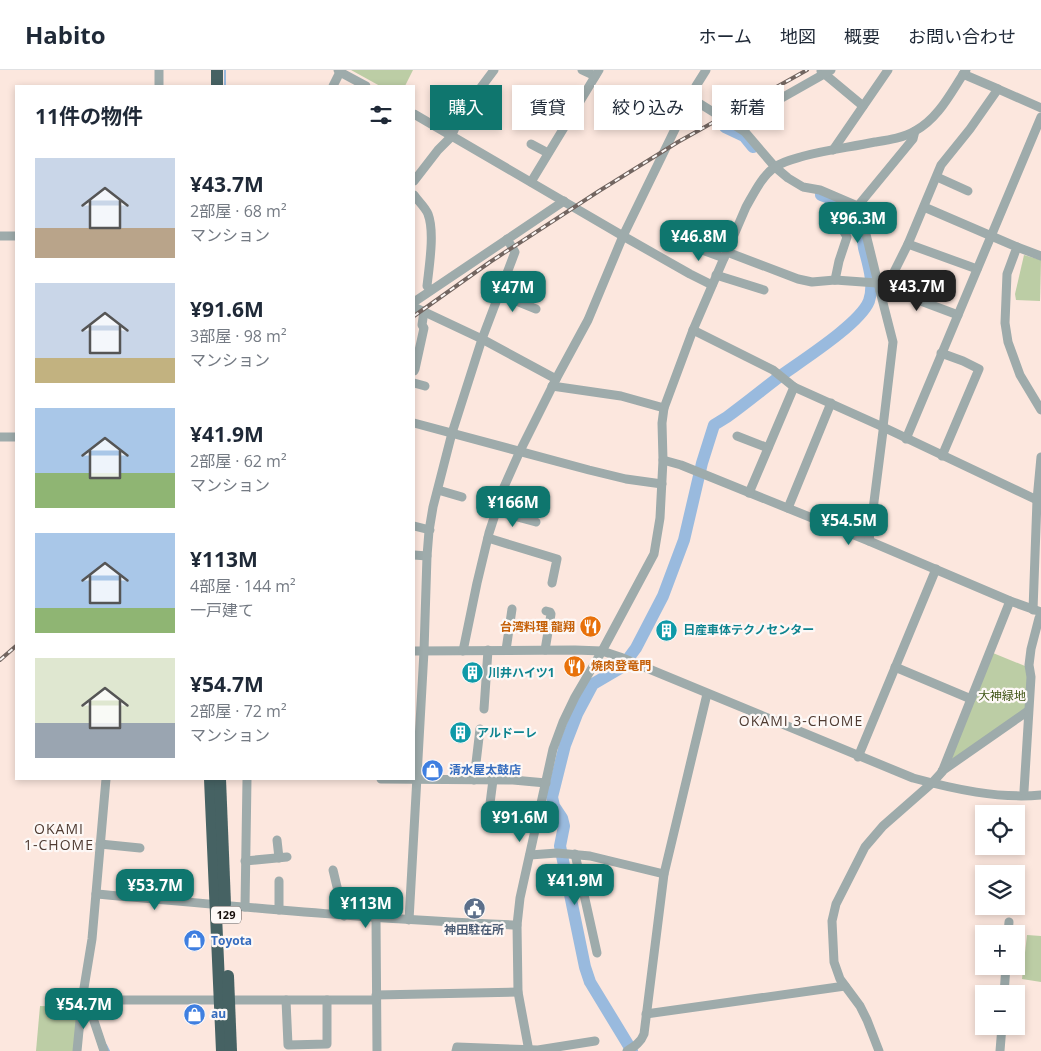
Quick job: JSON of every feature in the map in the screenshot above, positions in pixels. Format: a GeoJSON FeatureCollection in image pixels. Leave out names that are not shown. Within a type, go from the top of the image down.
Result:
{"type":"FeatureCollection","features":[{"type":"Feature","properties":{"kind":"highway"},"geometry":{"type":"LineString","coordinates":[[208,70],[208,85]]}},
{"type":"Feature","properties":{"kind":"highway"},"geometry":{"type":"LineString","coordinates":[[217,70],[217,85]]}},
{"type":"Feature","properties":{"kind":"highway","name":"129"},"geometry":{"type":"LineString","coordinates":[[210,780],[221,905]]}},
{"type":"Feature","properties":{"kind":"highway","name":"129"},"geometry":{"type":"LineString","coordinates":[[220,780],[221,905],[225,1000],[231,1051]]}},
{"type":"Feature","properties":{"kind":"highway","name":"129"},"geometry":{"type":"LineString","coordinates":[[222,1051],[225,1000]]}},
{"type":"Feature","properties":{"kind":"street"},"geometry":{"type":"LineString","coordinates":[[159,70],[159,85]]}},
{"type":"Feature","properties":{"kind":"street"},"geometry":{"type":"LineString","coordinates":[[415,180],[451,136],[462,114],[494,70]]}},
{"type":"Feature","properties":{"kind":"street"},"geometry":{"type":"LineString","coordinates":[[531,182],[597,73],[582,70]]}},
{"type":"Feature","properties":{"kind":"street"},"geometry":{"type":"LineString","coordinates":[[697,85],[706,70]]}},
{"type":"Feature","properties":{"kind":"street"},"geometry":{"type":"LineString","coordinates":[[833,150],[888,70]]}},
{"type":"Feature","properties":{"kind":"street"},"geometry":{"type":"LineString","coordinates":[[333,85],[339,71],[364,85]]}},
{"type":"Feature","properties":{"kind":"street"},"geometry":{"type":"LineString","coordinates":[[784,95],[825,71],[863,106]]}},
{"type":"Feature","properties":{"kind":"street"},"geometry":{"type":"LineString","coordinates":[[529,1051],[518,992],[517,925],[520,898],[553,750],[575,697],[654,554],[660,518],[664,408],[693,330],[756,188],[775,167],[784,162],[833,150],[893,139],[915,132],[933,118],[964,72],[1041,108]]}},
{"type":"Feature","properties":{"kind":"street"},"geometry":{"type":"LineString","coordinates":[[881,287],[908,244],[941,165],[970,129],[998,89]]}},
{"type":"Feature","properties":{"kind":"street"},"geometry":{"type":"LineString","coordinates":[[415,115],[712,286]]}},
{"type":"Feature","properties":{"kind":"street"},"geometry":{"type":"LineString","coordinates":[[906,439],[1041,117]]}},
{"type":"Feature","properties":{"kind":"street"},"geometry":{"type":"LineString","coordinates":[[463,651],[488,538],[504,487],[554,382],[588,320],[623,236],[675,130]]}},
{"type":"Feature","properties":{"kind":"street"},"geometry":{"type":"LineString","coordinates":[[742,130],[775,167],[788,178],[803,187],[826,193],[855,205],[860,210],[881,287],[893,342],[869,541]]}},
{"type":"Feature","properties":{"kind":"street"},"geometry":{"type":"LineString","coordinates":[[857,207],[913,139],[915,132]]}},
{"type":"Feature","properties":{"kind":"street"},"geometry":{"type":"LineString","coordinates":[[531,144],[548,153]]}},
{"type":"Feature","properties":{"kind":"street"},"geometry":{"type":"LineString","coordinates":[[937,176],[963,190]]}},
{"type":"Feature","properties":{"kind":"street"},"geometry":{"type":"LineString","coordinates":[[415,196],[428,213],[431,225],[427,286],[431,290]]}},
{"type":"Feature","properties":{"kind":"street"},"geometry":{"type":"LineString","coordinates":[[415,301],[564,201]]}},
{"type":"Feature","properties":{"kind":"street"},"geometry":{"type":"LineString","coordinates":[[924,207],[1041,256]]}},
{"type":"Feature","properties":{"kind":"street"},"geometry":{"type":"LineString","coordinates":[[835,280],[847,237],[839,221]]}},
{"type":"Feature","properties":{"kind":"street"},"geometry":{"type":"LineString","coordinates":[[0,236],[15,236]]}},
{"type":"Feature","properties":{"kind":"street"},"geometry":{"type":"LineString","coordinates":[[409,920],[424,651],[426,556],[438,490],[458,402],[514,252],[507,239]]}},
{"type":"Feature","properties":{"kind":"street"},"geometry":{"type":"LineString","coordinates":[[683,244],[694,244],[798,279],[812,282],[835,280],[881,287],[958,315]]}},
{"type":"Feature","properties":{"kind":"street"},"geometry":{"type":"LineString","coordinates":[[908,244],[977,269]]}},
{"type":"Feature","properties":{"kind":"street"},"geometry":{"type":"LineString","coordinates":[[1017,247],[1006,274],[1005,323],[1008,342],[1020,375],[1041,410]]}},
{"type":"Feature","properties":{"kind":"street"},"geometry":{"type":"LineString","coordinates":[[716,276],[764,290]]}},
{"type":"Feature","properties":{"kind":"street"},"geometry":{"type":"LineString","coordinates":[[499,294],[536,309]]}},
{"type":"Feature","properties":{"kind":"street"},"geometry":{"type":"LineString","coordinates":[[415,307],[482,338],[554,382],[621,396],[664,408]]}},
{"type":"Feature","properties":{"kind":"street"},"geometry":{"type":"LineString","coordinates":[[415,369],[424,328],[422,325],[424,311]]}},
{"type":"Feature","properties":{"kind":"street"},"geometry":{"type":"LineString","coordinates":[[415,331],[422,325]]}},
{"type":"Feature","properties":{"kind":"street"},"geometry":{"type":"LineString","coordinates":[[693,330],[773,370],[794,387],[1038,500]]}},
{"type":"Feature","properties":{"kind":"street"},"geometry":{"type":"LineString","coordinates":[[941,353],[979,369],[942,456]]}},
{"type":"Feature","properties":{"kind":"street"},"geometry":{"type":"LineString","coordinates":[[415,382],[425,386]]}},
{"type":"Feature","properties":{"kind":"street"},"geometry":{"type":"LineString","coordinates":[[749,493],[794,387]]}},
{"type":"Feature","properties":{"kind":"street"},"geometry":{"type":"LineString","coordinates":[[788,508],[831,403]]}},
{"type":"Feature","properties":{"kind":"street"},"geometry":{"type":"LineString","coordinates":[[415,423],[591,471],[626,479],[662,484]]}},
{"type":"Feature","properties":{"kind":"street"},"geometry":{"type":"LineString","coordinates":[[737,436],[768,448]]}},
{"type":"Feature","properties":{"kind":"street"},"geometry":{"type":"LineString","coordinates":[[0,437],[15,437]]}},
{"type":"Feature","properties":{"kind":"street"},"geometry":{"type":"LineString","coordinates":[[1024,791],[1031,677],[1029,665],[1038,613],[1038,500],[1041,457]]}},
{"type":"Feature","properties":{"kind":"street"},"geometry":{"type":"LineString","coordinates":[[663,460],[681,465],[869,541],[1038,613]]}},
{"type":"Feature","properties":{"kind":"street"},"geometry":{"type":"LineString","coordinates":[[438,490],[462,497]]}},
{"type":"Feature","properties":{"kind":"street"},"geometry":{"type":"LineString","coordinates":[[496,511],[536,522]]}},
{"type":"Feature","properties":{"kind":"street"},"geometry":{"type":"LineString","coordinates":[[415,526],[430,530]]}},
{"type":"Feature","properties":{"kind":"street"},"geometry":{"type":"LineString","coordinates":[[488,538],[524,552],[557,559],[555,579]]}},
{"type":"Feature","properties":{"kind":"street"},"geometry":{"type":"LineString","coordinates":[[415,555],[426,556]]}},
{"type":"Feature","properties":{"kind":"street"},"geometry":{"type":"LineString","coordinates":[[858,757],[936,569]]}},
{"type":"Feature","properties":{"kind":"street"},"geometry":{"type":"LineString","coordinates":[[944,770],[1010,601]]}},
{"type":"Feature","properties":{"kind":"street"},"geometry":{"type":"LineString","coordinates":[[506,650],[512,609]]}},
{"type":"Feature","properties":{"kind":"street"},"geometry":{"type":"LineString","coordinates":[[545,650],[551,614]]}},
{"type":"Feature","properties":{"kind":"street"},"geometry":{"type":"LineString","coordinates":[[484,709],[488,650]]}},
{"type":"Feature","properties":{"kind":"street"},"geometry":{"type":"LineString","coordinates":[[415,651],[602,651],[913,778],[950,788],[1009,795],[1041,795]]}},
{"type":"Feature","properties":{"kind":"street"},"geometry":{"type":"LineString","coordinates":[[895,667],[971,698]]}},
{"type":"Feature","properties":{"kind":"street"},"geometry":{"type":"LineString","coordinates":[[627,1051],[642,1040],[644,1034],[664,874],[707,694]]}},
{"type":"Feature","properties":{"kind":"street"},"geometry":{"type":"LineString","coordinates":[[879,1051],[868,1020],[840,979],[834,962],[832,920],[836,904],[865,847],[883,826],[944,770],[1028,711]]}},
{"type":"Feature","properties":{"kind":"street"},"geometry":{"type":"LineString","coordinates":[[474,780],[480,729]]}},
{"type":"Feature","properties":{"kind":"street"},"geometry":{"type":"LineString","coordinates":[[77,1051],[92,939],[106,780]]}},
{"type":"Feature","properties":{"kind":"street"},"geometry":{"type":"LineString","coordinates":[[244,907],[247,780]]}},
{"type":"Feature","properties":{"kind":"street"},"geometry":{"type":"LineString","coordinates":[[416,780],[513,780],[546,783]]}},
{"type":"Feature","properties":{"kind":"street"},"geometry":{"type":"LineString","coordinates":[[488,819],[493,780]]}},
{"type":"Feature","properties":{"kind":"street"},"geometry":{"type":"LineString","coordinates":[[245,861],[283,858],[278,840]]}},
{"type":"Feature","properties":{"kind":"street"},"geometry":{"type":"LineString","coordinates":[[100,844],[140,848]]}},
{"type":"Feature","properties":{"kind":"street"},"geometry":{"type":"LineString","coordinates":[[530,855],[558,852],[590,856],[664,874]]}},
{"type":"Feature","properties":{"kind":"street"},"geometry":{"type":"LineString","coordinates":[[575,854],[597,953]]}},
{"type":"Feature","properties":{"kind":"street"},"geometry":{"type":"LineString","coordinates":[[333,870],[344,916]]}},
{"type":"Feature","properties":{"kind":"street"},"geometry":{"type":"LineString","coordinates":[[279,881],[279,910]]}},
{"type":"Feature","properties":{"kind":"street"},"geometry":{"type":"LineString","coordinates":[[96,894],[344,916],[517,925]]}},
{"type":"Feature","properties":{"kind":"street"},"geometry":{"type":"LineString","coordinates":[[376,918],[376,1051]]}},
{"type":"Feature","properties":{"kind":"street"},"geometry":{"type":"LineString","coordinates":[[646,1014],[845,986]]}},
{"type":"Feature","properties":{"kind":"street"},"geometry":{"type":"LineString","coordinates":[[84,1000],[327,1000],[518,992]]}},
{"type":"Feature","properties":{"kind":"street"},"geometry":{"type":"LineString","coordinates":[[84,1000],[104,1051]]}},
{"type":"Feature","properties":{"kind":"street"},"geometry":{"type":"LineString","coordinates":[[286,1000],[288,1045],[327,1044],[327,1000]]}},
{"type":"Feature","properties":{"kind":"street"},"geometry":{"type":"LineString","coordinates":[[1000,1051],[1001,1035]]}},
{"type":"Feature","properties":{"kind":"street"},"geometry":{"type":"LineString","coordinates":[[456,1051],[457,1047],[529,1051],[595,1041]]}},
{"type":"Feature","properties":{"kind":"green space"},"geometry":{"type":"Polygon","coordinates":[[[351,70],[413,70],[406,85],[378,85],[351,70]]]}},
{"type":"Feature","properties":{"kind":"green space"},"geometry":{"type":"Polygon","coordinates":[[[1024,255],[1041,260],[1040,301],[1016,300],[1015,294],[1024,255]]]}},
{"type":"Feature","properties":{"kind":"green space","name":"大神緑地"},"geometry":{"type":"Polygon","coordinates":[[[993,653],[1025,666],[1029,672],[1025,709],[946,767],[993,653]]]}},
{"type":"Feature","properties":{"kind":"green space"},"geometry":{"type":"Polygon","coordinates":[[[1027,935],[1041,936],[1041,982],[1022,979],[1022,975],[1025,975],[1027,935]]]}},
{"type":"Feature","properties":{"kind":"green space"},"geometry":{"type":"Polygon","coordinates":[[[40,1006],[79,1007],[75,1051],[36,1051],[40,1006]]]}},
{"type":"Feature","properties":{"kind":"waterway"},"geometry":{"type":"LineString","coordinates":[[225,70],[225,85]]}},
{"type":"Feature","properties":{"kind":"waterway"},"geometry":{"type":"LineString","coordinates":[[731,130],[744,136],[753,147]]}},
{"type":"Feature","properties":{"kind":"waterway"},"geometry":{"type":"LineString","coordinates":[[632,1051],[590,982],[585,967],[560,846],[564,826],[562,818],[554,806],[552,797],[565,745],[577,714],[593,684],[622,667],[636,648],[663,596],[684,540],[702,463],[714,425],[842,331],[854,320],[869,301],[871,294],[870,274],[859,225],[853,215],[843,207],[821,195]]}},
{"type":"Feature","properties":{"kind":"waterway"},"geometry":{"type":"LineString","coordinates":[[106,1045],[109,1051]]}},
{"type":"Feature","properties":{"kind":"railway"},"geometry":{"type":"LineString","coordinates":[[415,315],[490,262],[599,191],[678,142],[807,70]]}},
{"type":"Feature","properties":{"kind":"railway"},"geometry":{"type":"LineString","coordinates":[[0,660],[15,647]]}},
{"type":"Feature","properties":{"kind":"place","name":"台湾料理 龍翔"},"geometry":{"type":"Point","coordinates":[591,627]}},
{"type":"Feature","properties":{"kind":"place","name":"日産車体テクノセンター"},"geometry":{"type":"Point","coordinates":[667,630]}},
{"type":"Feature","properties":{"kind":"place","name":"焼肉登竜門"},"geometry":{"type":"Point","coordinates":[575,666]}},
{"type":"Feature","properties":{"kind":"place","name":"川井ハイツ1"},"geometry":{"type":"Point","coordinates":[472,673]}},
{"type":"Feature","properties":{"kind":"place","name":"アルドーレ"},"geometry":{"type":"Point","coordinates":[461,733]}},
{"type":"Feature","properties":{"kind":"place","name":"清水屋太鼓店"},"geometry":{"type":"Point","coordinates":[433,770]}},
{"type":"Feature","properties":{"kind":"place","name":"神田駐在所"},"geometry":{"type":"Point","coordinates":[474,909]}},
{"type":"Feature","properties":{"kind":"place","name":"Toyota"},"geometry":{"type":"Point","coordinates":[195,941]}},
{"type":"Feature","properties":{"kind":"place","name":"au"},"geometry":{"type":"Point","coordinates":[195,1014]}},
{"type":"Feature","properties":{"kind":"district","name":"OKAMI 3-CHOME"},"geometry":{"type":"Point","coordinates":[801,721]}},
{"type":"Feature","properties":{"kind":"district","name":"OKAMI 1-CHOME"},"geometry":{"type":"Point","coordinates":[59,838]}}]}
